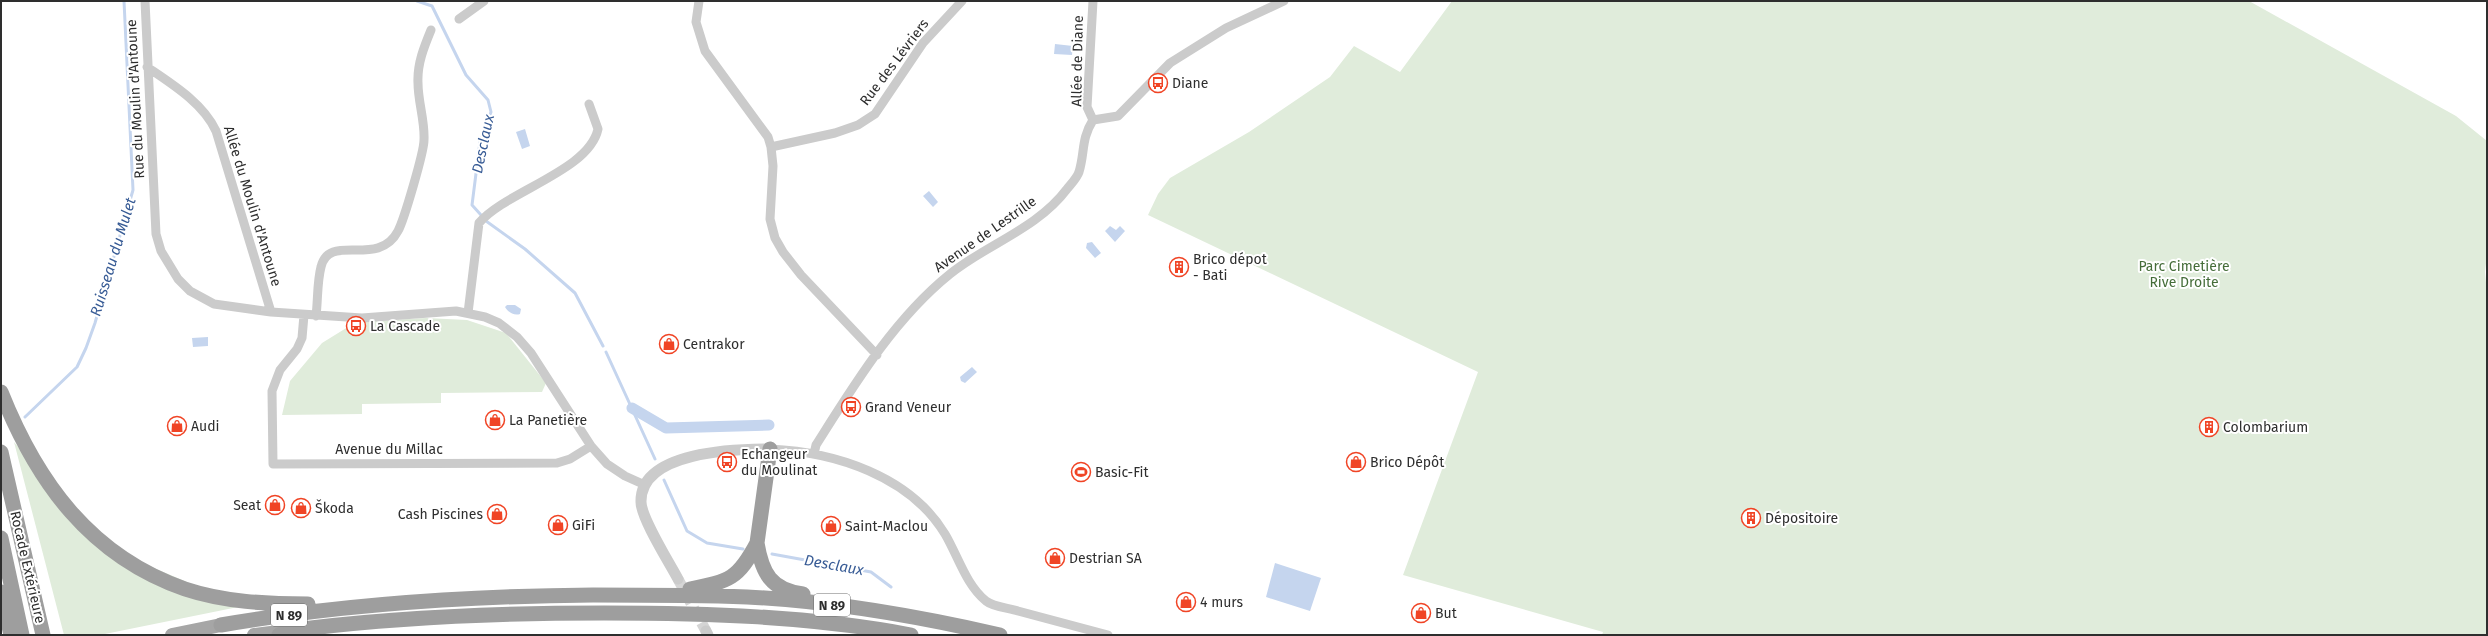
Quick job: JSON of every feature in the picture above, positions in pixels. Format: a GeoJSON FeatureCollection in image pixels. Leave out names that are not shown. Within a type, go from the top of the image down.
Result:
{"type":"FeatureCollection","features":[{"type":"Feature","properties":{"kind":"highway"},"geometry":{"type":"LineString","coordinates":[[1,392],[28,453],[52,491],[76,520],[108,548],[140,569],[185,589],[213,596],[263,603],[357,605]]}},
{"type":"Feature","properties":{"kind":"highway"},"geometry":{"type":"LineString","coordinates":[[770,449],[757,543],[759,556],[768,577],[785,591],[910,609],[963,620],[998,635]]}},
{"type":"Feature","properties":{"kind":"highway","name":"Rocade Extérieure"},"geometry":{"type":"LineString","coordinates":[[1,452],[45,632]]}},
{"type":"Feature","properties":{"kind":"highway"},"geometry":{"type":"LineString","coordinates":[[1,538],[22,635]]}},
{"type":"Feature","properties":{"kind":"highway"},"geometry":{"type":"LineString","coordinates":[[662,595],[718,584],[730,578],[741,570],[757,543]]}},
{"type":"Feature","properties":{"kind":"highway"},"geometry":{"type":"LineString","coordinates":[[1,592],[11,635]]}},
{"type":"Feature","properties":{"kind":"highway","name":"N 89"},"geometry":{"type":"LineString","coordinates":[[221,625],[357,605],[509,596],[662,595],[749,597],[854,608],[998,635]]}},
{"type":"Feature","properties":{"kind":"highway","name":"N 89"},"geometry":{"type":"LineString","coordinates":[[283,633],[434,616],[545,613],[692,614],[795,620],[911,635]]}},
{"type":"Feature","properties":{"kind":"highway"},"geometry":{"type":"LineString","coordinates":[[692,614],[719,622],[849,635]]}},
{"type":"Feature","properties":{"kind":"highway"},"geometry":{"type":"LineString","coordinates":[[221,625],[234,635]]}},
{"type":"Feature","properties":{"kind":"main road","name":"N 89"},"geometry":{"type":"LineString","coordinates":[[172,635],[221,625]]}},
{"type":"Feature","properties":{"kind":"main road","name":"N 89"},"geometry":{"type":"LineString","coordinates":[[254,635],[283,633]]}},
{"type":"Feature","properties":{"kind":"street","name":"Rue du Moulin d'Antoune"},"geometry":{"type":"LineString","coordinates":[[146,1],[147,67],[156,234],[161,251],[178,279],[196,294],[214,304],[304,315],[382,318],[456,311],[468,313],[499,324],[517,336],[548,377],[591,446]]}},
{"type":"Feature","properties":{"kind":"street"},"geometry":{"type":"LineString","coordinates":[[459,19],[484,1]]}},
{"type":"Feature","properties":{"kind":"street"},"geometry":{"type":"LineString","coordinates":[[699,1],[696,22],[705,51],[768,137],[771,147],[773,166],[770,218],[775,238],[783,252],[801,275],[877,355]]}},
{"type":"Feature","properties":{"kind":"street","name":"Rue des Lévriers"},"geometry":{"type":"LineString","coordinates":[[771,147],[835,133],[858,125],[875,114],[923,43],[962,1]]}},
{"type":"Feature","properties":{"kind":"street","name":"Allée de Diane"},"geometry":{"type":"LineString","coordinates":[[1092,1],[1087,107],[1093,120]]}},
{"type":"Feature","properties":{"kind":"street"},"geometry":{"type":"LineString","coordinates":[[1093,120],[1118,116],[1170,63],[1226,28],[1284,1]]}},
{"type":"Feature","properties":{"kind":"street"},"geometry":{"type":"LineString","coordinates":[[316,316],[321,266],[326,255],[336,250],[377,249],[390,243],[399,230],[424,141],[418,83],[419,66],[431,30]]}},
{"type":"Feature","properties":{"kind":"street","name":"Allée du Moulin d'Antoune"},"geometry":{"type":"LineString","coordinates":[[147,67],[194,103],[211,119],[216,130],[272,312]]}},
{"type":"Feature","properties":{"kind":"street"},"geometry":{"type":"LineString","coordinates":[[468,313],[479,223],[498,205],[540,183],[581,155],[592,145],[598,129],[589,104]]}},
{"type":"Feature","properties":{"kind":"street","name":"Avenue de Lestrille"},"geometry":{"type":"LineString","coordinates":[[814,454],[816,445],[877,355],[921,299],[951,273],[1032,222],[1066,191],[1079,173],[1085,133],[1093,120]]}},
{"type":"Feature","properties":{"kind":"street","name":"Avenue du Millac"},"geometry":{"type":"LineString","coordinates":[[304,315],[302,338],[296,349],[280,370],[272,391],[273,464],[557,463],[570,459],[591,446]]}},
{"type":"Feature","properties":{"kind":"street"},"geometry":{"type":"LineString","coordinates":[[591,446],[617,471],[645,485]]}},
{"type":"Feature","properties":{"kind":"street"},"geometry":{"type":"LineString","coordinates":[[678,579],[649,523],[641,502],[645,485],[659,469],[689,458],[736,449],[770,449],[814,454],[873,473],[902,488],[919,502],[944,533],[973,585],[987,602],[1108,635]]}},
{"type":"Feature","properties":{"kind":"green space","name":"Parc Cimetière Rive Droite"},"geometry":{"type":"Polygon","coordinates":[[[1452,1],[2249,1],[2456,116],[2487,141],[2487,255],[2485,272],[2487,293],[2487,635],[1602,635],[1603,632],[1403,575],[1478,372],[1148,215],[1158,194],[1170,178],[1249,132],[1330,77],[1354,46],[1400,72],[1452,1]]]}},
{"type":"Feature","properties":{"kind":"green space"},"geometry":{"type":"Polygon","coordinates":[[[426,318],[467,320],[506,333],[546,383],[542,392],[441,393],[441,403],[362,404],[362,414],[282,415],[290,381],[322,343],[356,322],[426,318]]]}},
{"type":"Feature","properties":{"kind":"green space"},"geometry":{"type":"Polygon","coordinates":[[[14,442],[98,544],[243,606],[100,635],[64,635],[14,442]]]}},
{"type":"Feature","properties":{"kind":"water"},"geometry":{"type":"Polygon","coordinates":[[[1055,44],[1073,46],[1072,55],[1054,54],[1055,44]]]}},
{"type":"Feature","properties":{"kind":"water"},"geometry":{"type":"Polygon","coordinates":[[[525,129],[530,146],[522,149],[516,132],[525,129]]]}},
{"type":"Feature","properties":{"kind":"water"},"geometry":{"type":"Polygon","coordinates":[[[929,191],[938,202],[933,207],[923,196],[929,191]]]}},
{"type":"Feature","properties":{"kind":"water"},"geometry":{"type":"Polygon","coordinates":[[[1110,226],[1116,230],[1120,226],[1125,231],[1115,242],[1105,231],[1110,226]]]}},
{"type":"Feature","properties":{"kind":"water"},"geometry":{"type":"Polygon","coordinates":[[[1092,242],[1101,253],[1095,258],[1086,248],[1087,243],[1092,242]]]}},
{"type":"Feature","properties":{"kind":"water"},"geometry":{"type":"Polygon","coordinates":[[[507,305],[515,305],[521,309],[520,314],[513,314],[509,312],[505,307],[507,305]]]}},
{"type":"Feature","properties":{"kind":"water"},"geometry":{"type":"Polygon","coordinates":[[[208,337],[208,346],[193,347],[192,338],[208,337]]]}},
{"type":"Feature","properties":{"kind":"water"},"geometry":{"type":"Polygon","coordinates":[[[972,367],[977,372],[965,383],[961,381],[960,377],[972,367]]]}},
{"type":"Feature","properties":{"kind":"water"},"geometry":{"type":"Polygon","coordinates":[[[1275,563],[1321,578],[1310,611],[1266,597],[1275,563]]]}},
{"type":"Feature","properties":{"kind":"waterway","name":"Ruisseau du Mulet"},"geometry":{"type":"LineString","coordinates":[[25,417],[77,367],[95,323],[133,190],[124,1]]}},
{"type":"Feature","properties":{"kind":"waterway","name":"Desclaux"},"geometry":{"type":"LineString","coordinates":[[417,1],[432,6],[466,75],[488,100],[491,112],[480,142],[472,205],[481,215]]}},
{"type":"Feature","properties":{"kind":"waterway","name":"Desclaux"},"geometry":{"type":"LineString","coordinates":[[486,221],[525,249],[575,293],[603,346]]}},
{"type":"Feature","properties":{"kind":"waterway","name":"Desclaux"},"geometry":{"type":"LineString","coordinates":[[606,352],[655,459]]}},
{"type":"Feature","properties":{"kind":"waterway"},"geometry":{"type":"LineString","coordinates":[[632,408],[666,428],[769,425]]}},
{"type":"Feature","properties":{"kind":"waterway","name":"Desclaux"},"geometry":{"type":"LineString","coordinates":[[664,480],[687,531],[707,543],[743,549]]}},
{"type":"Feature","properties":{"kind":"waterway","name":"Desclaux"},"geometry":{"type":"LineString","coordinates":[[772,554],[871,572],[891,587]]}},
{"type":"Feature","properties":{"kind":"tunnel"},"geometry":{"type":"LineString","coordinates":[[678,579],[706,631]]}},
{"type":"Feature","properties":{"kind":"place","name":"Diane"},"geometry":{"type":"Point","coordinates":[1158,83]}},
{"type":"Feature","properties":{"kind":"place","name":"Brico dépot - Bati"},"geometry":{"type":"Point","coordinates":[1179,267]}},
{"type":"Feature","properties":{"kind":"place","name":"La Cascade"},"geometry":{"type":"Point","coordinates":[356,326]}},
{"type":"Feature","properties":{"kind":"place","name":"Centrakor"},"geometry":{"type":"Point","coordinates":[669,344]}},
{"type":"Feature","properties":{"kind":"place","name":"Grand Veneur"},"geometry":{"type":"Point","coordinates":[851,407]}},
{"type":"Feature","properties":{"kind":"place","name":"La Panetière"},"geometry":{"type":"Point","coordinates":[495,420]}},
{"type":"Feature","properties":{"kind":"place","name":"Audi"},"geometry":{"type":"Point","coordinates":[177,426]}},
{"type":"Feature","properties":{"kind":"place","name":"Colombarium"},"geometry":{"type":"Point","coordinates":[2209,427]}},
{"type":"Feature","properties":{"kind":"place","name":"Echangeur du Moulinat"},"geometry":{"type":"Point","coordinates":[727,462]}},
{"type":"Feature","properties":{"kind":"place","name":"Brico Dépôt"},"geometry":{"type":"Point","coordinates":[1356,462]}},
{"type":"Feature","properties":{"kind":"place","name":"Basic-Fit"},"geometry":{"type":"Point","coordinates":[1081,472]}},
{"type":"Feature","properties":{"kind":"place","name":"Seat"},"geometry":{"type":"Point","coordinates":[275,505]}},
{"type":"Feature","properties":{"kind":"place","name":"Škoda"},"geometry":{"type":"Point","coordinates":[301,508]}},
{"type":"Feature","properties":{"kind":"place","name":"Cash Piscines"},"geometry":{"type":"Point","coordinates":[497,514]}},
{"type":"Feature","properties":{"kind":"place","name":"Dépositoire"},"geometry":{"type":"Point","coordinates":[1751,518]}},
{"type":"Feature","properties":{"kind":"place","name":"GiFi"},"geometry":{"type":"Point","coordinates":[558,525]}},
{"type":"Feature","properties":{"kind":"place","name":"Saint-Maclou"},"geometry":{"type":"Point","coordinates":[831,526]}},
{"type":"Feature","properties":{"kind":"place","name":"Destrian SA"},"geometry":{"type":"Point","coordinates":[1055,558]}},
{"type":"Feature","properties":{"kind":"place","name":"4 murs"},"geometry":{"type":"Point","coordinates":[1186,602]}},
{"type":"Feature","properties":{"kind":"place","name":"But"},"geometry":{"type":"Point","coordinates":[1421,613]}}]}
